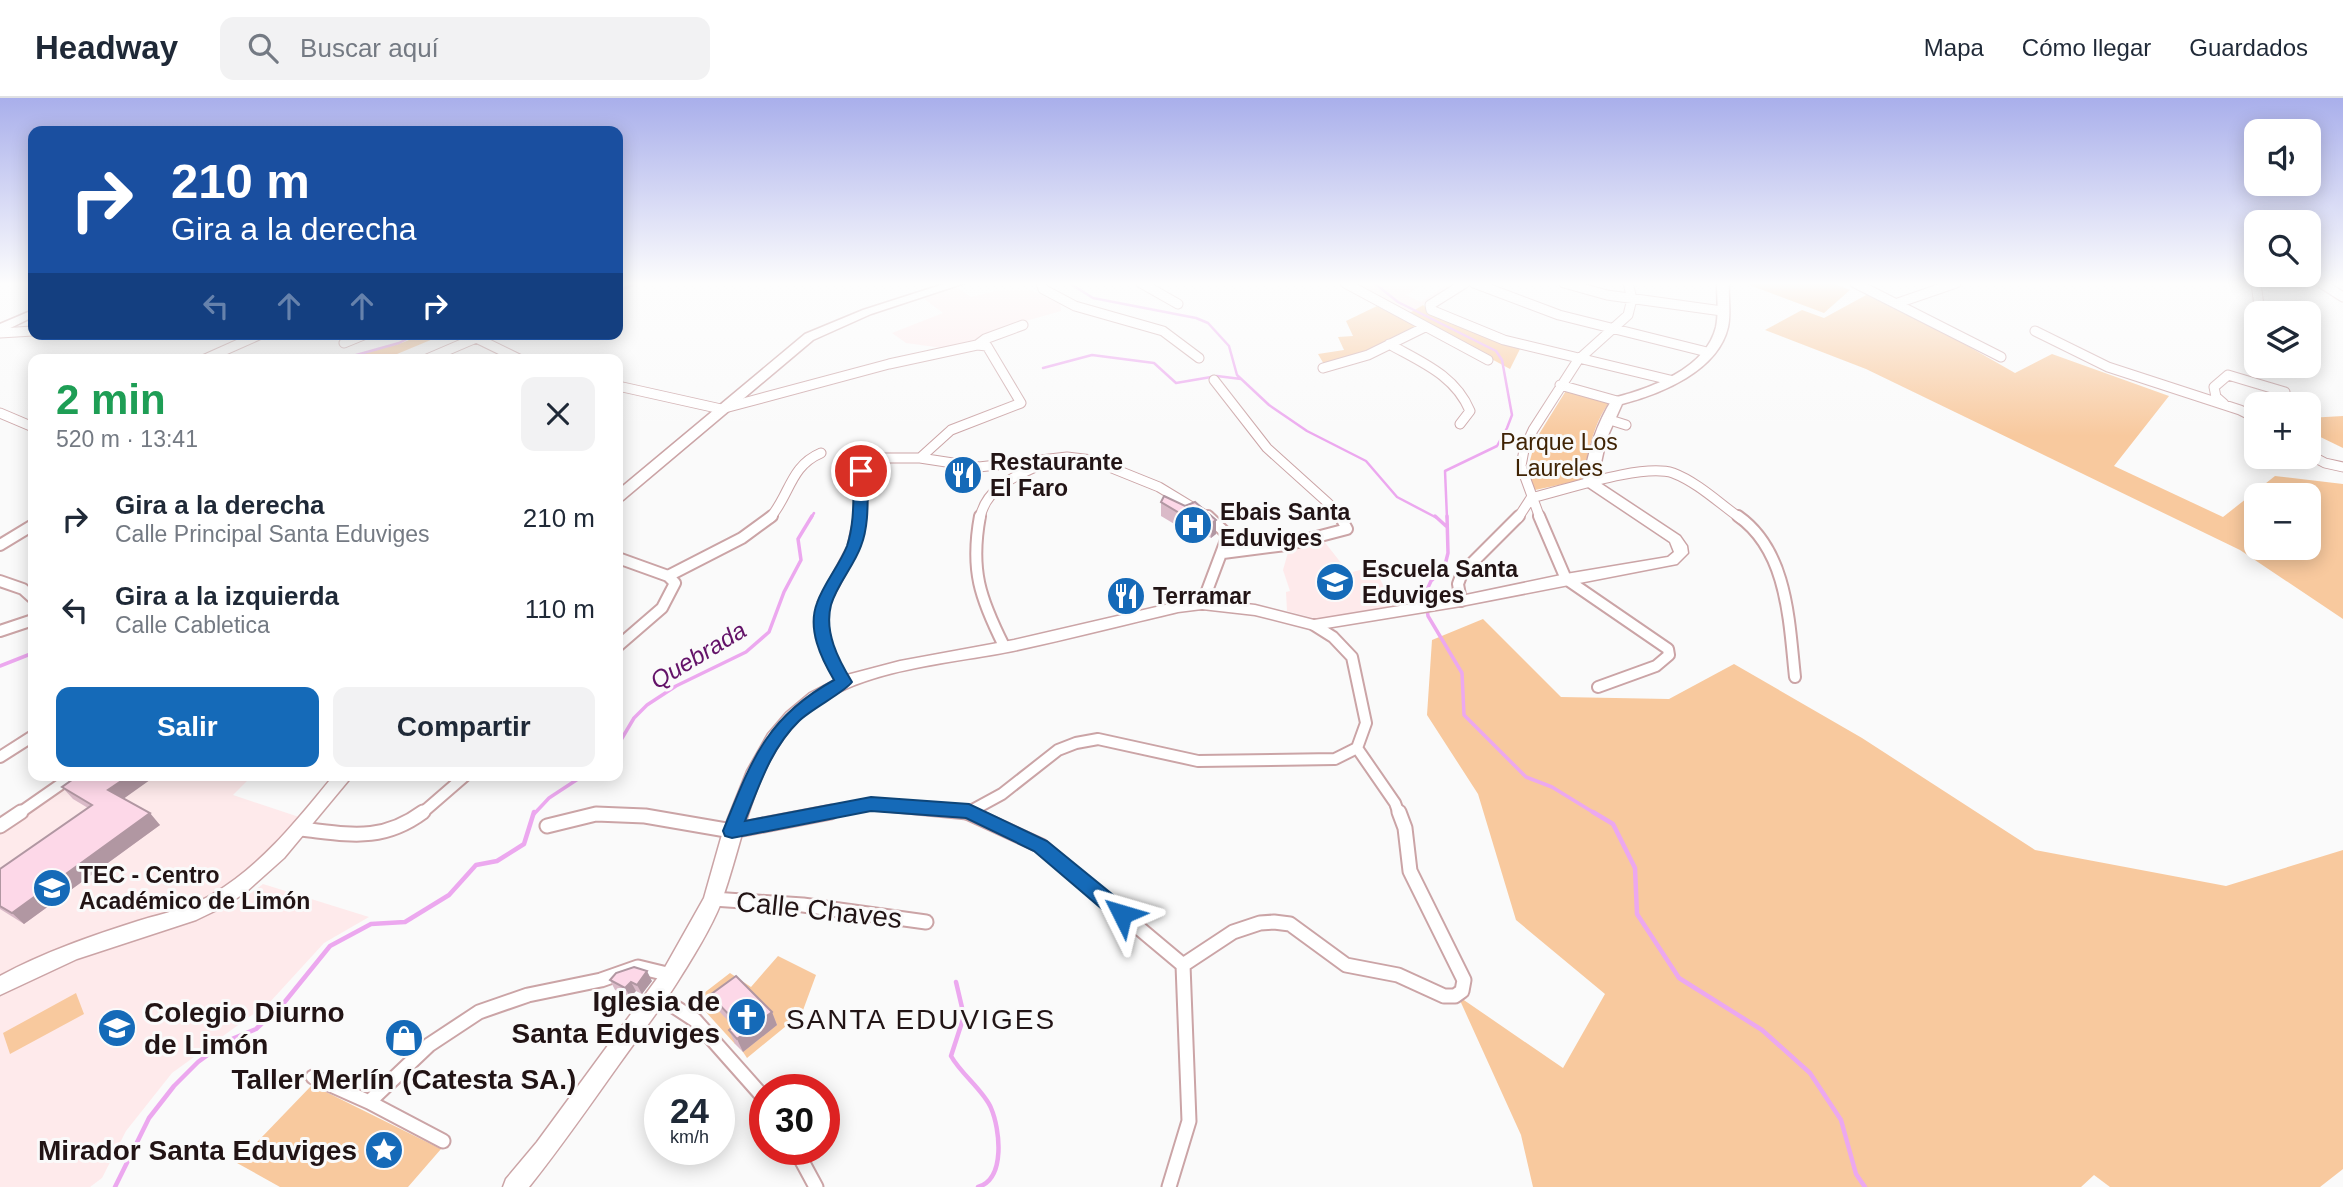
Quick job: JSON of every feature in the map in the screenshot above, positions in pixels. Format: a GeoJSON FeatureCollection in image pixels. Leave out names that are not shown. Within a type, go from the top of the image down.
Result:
{"type":"FeatureCollection","features":[{"type":"Feature","properties":{"kind":"street"},"geometry":{"type":"LineString","coordinates":[[623,493],[785,354],[816,334]]}},
{"type":"Feature","properties":{"kind":"street"},"geometry":{"type":"LineString","coordinates":[[977,345],[999,334]]}},
{"type":"Feature","properties":{"kind":"street"},"geometry":{"type":"LineString","coordinates":[[1167,334],[1199,358]]}},
{"type":"Feature","properties":{"kind":"street"},"geometry":{"type":"LineString","coordinates":[[1324,368],[1354,360],[1411,334]]}},
{"type":"Feature","properties":{"kind":"street"},"geometry":{"type":"LineString","coordinates":[[1438,334],[1488,360]]}},
{"type":"Feature","properties":{"kind":"street"},"geometry":{"type":"LineString","coordinates":[[1485,334],[1578,360],[1670,380]]}},
{"type":"Feature","properties":{"kind":"street"},"geometry":{"type":"LineString","coordinates":[[1598,687],[1656,666],[1669,655],[1668,649],[1566,579],[1531,499],[1521,466],[1524,450],[1560,385],[1578,360],[1605,334]]}},
{"type":"Feature","properties":{"kind":"street"},"geometry":{"type":"LineString","coordinates":[[1626,334],[1707,352]]}},
{"type":"Feature","properties":{"kind":"street"},"geometry":{"type":"LineString","coordinates":[[1560,385],[1617,401],[1629,398],[1670,380],[1707,352],[1719,334]]}},
{"type":"Feature","properties":{"kind":"street"},"geometry":{"type":"LineString","coordinates":[[1957,334],[2001,357]]}},
{"type":"Feature","properties":{"kind":"street"},"geometry":{"type":"LineString","coordinates":[[2039,334],[2062,348],[2096,363],[2244,413]]}},
{"type":"Feature","properties":{"kind":"street"},"geometry":{"type":"LineString","coordinates":[[214,354],[240,340]]}},
{"type":"Feature","properties":{"kind":"street"},"geometry":{"type":"LineString","coordinates":[[344,343],[351,340]]}},
{"type":"Feature","properties":{"kind":"street"},"geometry":{"type":"LineString","coordinates":[[437,354],[464,340]]}},
{"type":"Feature","properties":{"kind":"street"},"geometry":{"type":"LineString","coordinates":[[480,340],[509,354]]}},
{"type":"Feature","properties":{"kind":"street"},"geometry":{"type":"LineString","coordinates":[[1389,344],[1455,383],[1466,397],[1470,411],[1460,424]]}},
{"type":"Feature","properties":{"kind":"street"},"geometry":{"type":"LineString","coordinates":[[623,387],[721,409],[888,365],[977,345],[987,346],[995,355],[1000,372],[1021,404],[951,430],[919,458]]}},
{"type":"Feature","properties":{"kind":"street"},"geometry":{"type":"LineString","coordinates":[[2226,405],[2216,397],[2214,387],[2228,375],[2285,392]]}},
{"type":"Feature","properties":{"kind":"street"},"geometry":{"type":"LineString","coordinates":[[1214,380],[1224,397],[1287,468],[1326,500],[1344,520],[1348,529],[1306,542],[1223,553]]}},
{"type":"Feature","properties":{"kind":"street"},"geometry":{"type":"LineString","coordinates":[[1590,482],[1596,445],[1617,401]]}},
{"type":"Feature","properties":{"kind":"street"},"geometry":{"type":"LineString","coordinates":[[0,413],[28,425]]}},
{"type":"Feature","properties":{"kind":"street"},"geometry":{"type":"LineString","coordinates":[[1607,419],[1626,425]]}},
{"type":"Feature","properties":{"kind":"street"},"geometry":{"type":"LineString","coordinates":[[668,576],[746,536],[775,512],[790,477],[802,462],[821,453]]}},
{"type":"Feature","properties":{"kind":"street"},"geometry":{"type":"LineString","coordinates":[[843,682],[828,657],[822,627],[824,604],[853,548],[859,530],[861,471],[872,458],[919,458],[965,467],[1078,457],[1100,461],[1197,506],[1224,528],[1227,542],[1202,604]]}},
{"type":"Feature","properties":{"kind":"street"},"geometry":{"type":"LineString","coordinates":[[1004,646],[981,598],[974,575],[981,507],[990,495],[1004,484],[1055,459]]}},
{"type":"Feature","properties":{"kind":"street"},"geometry":{"type":"LineString","coordinates":[[2321,461],[2343,467]]}},
{"type":"Feature","properties":{"kind":"street"},"geometry":{"type":"LineString","coordinates":[[1461,601],[1458,584],[1462,573],[1514,523],[1531,499],[1646,470],[1669,472],[1682,477],[1746,522],[1768,551],[1787,598],[1795,677]]}},
{"type":"Feature","properties":{"kind":"street"},"geometry":{"type":"LineString","coordinates":[[1314,625],[1461,601],[1672,561],[1681,554],[1675,539],[1590,482]]}},
{"type":"Feature","properties":{"kind":"street"},"geometry":{"type":"LineString","coordinates":[[0,545],[28,528]]}},
{"type":"Feature","properties":{"kind":"street"},"geometry":{"type":"LineString","coordinates":[[623,560],[668,576],[675,583],[663,608],[623,642]]}},
{"type":"Feature","properties":{"kind":"street"},"geometry":{"type":"LineString","coordinates":[[0,581],[28,594]]}},
{"type":"Feature","properties":{"kind":"street"},"geometry":{"type":"LineString","coordinates":[[23,589],[28,586]]}},
{"type":"Feature","properties":{"kind":"street"},"geometry":{"type":"LineString","coordinates":[[514,1187],[545,1150],[671,975],[713,899],[732,831],[756,771],[774,738],[792,717],[816,697],[843,682],[900,667],[1154,611],[1202,604],[1255,610],[1314,625],[1333,637],[1352,657],[1366,723],[1357,748],[1335,759],[1198,761],[1098,739],[1081,740],[1048,755],[996,799],[969,811]]}},
{"type":"Feature","properties":{"kind":"street"},"geometry":{"type":"LineString","coordinates":[[0,631],[28,622]]}},
{"type":"Feature","properties":{"kind":"street"},"geometry":{"type":"LineString","coordinates":[[0,757],[28,739]]}},
{"type":"Feature","properties":{"kind":"street"},"geometry":{"type":"LineString","coordinates":[[1183,965],[1242,926],[1263,921],[1279,922],[1290,924],[1346,965],[1398,975],[1444,996],[1455,996],[1462,991],[1464,980],[1410,871],[1405,828],[1395,803],[1357,748]]}},
{"type":"Feature","properties":{"kind":"street"},"geometry":{"type":"LineString","coordinates":[[0,826],[65,781]]}},
{"type":"Feature","properties":{"kind":"street"},"geometry":{"type":"LineString","coordinates":[[0,986],[69,952],[196,912],[229,894],[260,870],[300,829],[339,781]]}},
{"type":"Feature","properties":{"kind":"street"},"geometry":{"type":"LineString","coordinates":[[300,829],[368,835],[392,828],[415,818],[459,781]]}},
{"type":"Feature","properties":{"kind":"street"},"geometry":{"type":"LineString","coordinates":[[547,825],[596,814],[645,816],[732,831],[871,804],[969,811],[1041,846],[1183,965],[1189,1121],[1168,1187]]}},
{"type":"Feature","properties":{"kind":"street","name":"Calle Chaves"},"geometry":{"type":"LineString","coordinates":[[713,899],[803,905],[926,922]]}},
{"type":"Feature","properties":{"kind":"street"},"geometry":{"type":"LineString","coordinates":[[369,1102],[429,1045],[479,1012],[528,995],[601,980],[638,967],[671,975]]}},
{"type":"Feature","properties":{"kind":"street"},"geometry":{"type":"LineString","coordinates":[[658,996],[695,1020],[749,1081]]}},
{"type":"Feature","properties":{"kind":"street"},"geometry":{"type":"LineString","coordinates":[[313,1077],[369,1102],[443,1141]]}},
{"type":"Feature","properties":{"kind":"street"},"geometry":{"type":"LineString","coordinates":[[804,1165],[816,1187]]}},
{"type":"Feature","properties":{"kind":"shaded area"},"geometry":{"type":"Polygon","coordinates":[[[893,334],[992,334],[942,348],[906,343],[893,334]]]}},
{"type":"Feature","properties":{"kind":"shaded area","name":"Escuela Santa Eduviges"},"geometry":{"type":"Polygon","coordinates":[[[1323,540],[1349,573],[1374,566],[1393,606],[1321,620],[1287,611],[1286,592],[1290,591],[1283,570],[1289,549],[1323,540]]]}},
{"type":"Feature","properties":{"kind":"shaded area"},"geometry":{"type":"Polygon","coordinates":[[[75,781],[247,781],[233,795],[302,818],[251,867],[195,906],[0,981],[0,833],[75,781]]]}},
{"type":"Feature","properties":{"kind":"shaded area","name":"Colegio Diurno de Limón"},"geometry":{"type":"Polygon","coordinates":[[[263,884],[369,917],[324,943],[270,1002],[172,1073],[126,1131],[102,1178],[90,1187],[0,1187],[0,996],[64,959],[199,920],[244,898],[263,884]]]}},
{"type":"Feature","properties":{"kind":"green space"},"geometry":{"type":"Polygon","coordinates":[[[1352,334],[1405,334],[1365,354],[1325,366],[1318,354],[1344,350],[1338,337],[1353,336],[1352,334]]]}},
{"type":"Feature","properties":{"kind":"green space"},"geometry":{"type":"Polygon","coordinates":[[[1445,334],[1486,334],[1521,347],[1510,369],[1445,334]]]}},
{"type":"Feature","properties":{"kind":"green space"},"geometry":{"type":"Polygon","coordinates":[[[1775,334],[1946,334],[2015,373],[2052,354],[2169,396],[2114,466],[2223,517],[2244,500],[2244,553],[1866,369],[1775,334]]]}},
{"type":"Feature","properties":{"kind":"green space"},"geometry":{"type":"Polygon","coordinates":[[[409,340],[431,340],[397,354],[360,354],[365,352],[409,340]]]}},
{"type":"Feature","properties":{"kind":"green space","name":"Parque Los Laureles"},"geometry":{"type":"Polygon","coordinates":[[[1567,389],[1610,401],[1595,429],[1582,480],[1535,490],[1527,471],[1536,439],[1567,389]]]}},
{"type":"Feature","properties":{"kind":"green space"},"geometry":{"type":"Polygon","coordinates":[[[2343,416],[2343,448],[2321,437],[2321,417],[2343,416]]]}},
{"type":"Feature","properties":{"kind":"green space"},"geometry":{"type":"Polygon","coordinates":[[[2275,476],[2343,484],[2343,619],[2255,560],[2321,560],[2321,483],[2266,483],[2275,476]]]}},
{"type":"Feature","properties":{"kind":"green space"},"geometry":{"type":"Polygon","coordinates":[[[1483,619],[1561,697],[1669,699],[1734,664],[1862,738],[2035,850],[2226,886],[2343,850],[2343,1169],[2320,1187],[2110,1187],[2094,1175],[2081,1187],[1533,1187],[1521,1135],[1458,996],[1563,1068],[1605,994],[1516,920],[1478,794],[1427,715],[1432,640],[1483,619]]]}},
{"type":"Feature","properties":{"kind":"green space"},"geometry":{"type":"Polygon","coordinates":[[[778,956],[816,975],[802,1013],[747,1058],[743,1052],[743,1037],[735,1044],[695,1000],[730,973],[751,987],[778,956]]]}},
{"type":"Feature","properties":{"kind":"green space"},"geometry":{"type":"Polygon","coordinates":[[[76,993],[84,1014],[10,1054],[3,1033],[76,993]]]}},
{"type":"Feature","properties":{"kind":"green space"},"geometry":{"type":"Polygon","coordinates":[[[312,1085],[441,1149],[408,1187],[280,1187],[237,1163],[312,1085]]]}},
{"type":"Feature","properties":{"kind":"building"},"geometry":{"type":"Polygon","coordinates":[[[1164,496],[1185,506],[1195,502],[1216,520],[1212,523],[1197,515],[1191,520],[1161,502],[1164,496]]]}},
{"type":"Feature","properties":{"kind":"building"},"geometry":{"type":"Polygon","coordinates":[[[70,781],[121,781],[108,790],[150,813],[12,913],[0,906],[0,869],[92,805],[62,787],[70,781]]]}},
{"type":"Feature","properties":{"kind":"building"},"geometry":{"type":"Polygon","coordinates":[[[634,967],[647,971],[637,985],[631,982],[625,988],[610,980],[616,973],[634,967]]]}},
{"type":"Feature","properties":{"kind":"building"},"geometry":{"type":"Polygon","coordinates":[[[736,976],[772,1012],[737,1039],[729,1030],[737,1023],[710,995],[736,976]]]}},
{"type":"Feature","properties":{"kind":"waterway","name":"Quebrada"},"geometry":{"type":"LineString","coordinates":[[1218,334],[1229,346],[1237,375],[1269,405],[1307,431],[1366,461],[1397,497],[1437,518]]}},
{"type":"Feature","properties":{"kind":"waterway"},"geometry":{"type":"LineString","coordinates":[[1447,518],[1445,471],[1497,446],[1512,415],[1502,360],[1496,351],[1462,334]]}},
{"type":"Feature","properties":{"kind":"waterway","name":"Quebrada"},"geometry":{"type":"LineString","coordinates":[[360,354],[405,340]]}},
{"type":"Feature","properties":{"kind":"waterway","name":"Quebrada"},"geometry":{"type":"LineString","coordinates":[[1043,368],[1092,355],[1154,363],[1176,383],[1217,376],[1241,379]]}},
{"type":"Feature","properties":{"kind":"waterway","name":"Quebrada"},"geometry":{"type":"LineString","coordinates":[[811,518],[814,513]]}},
{"type":"Feature","properties":{"kind":"waterway","name":"Quebrada"},"geometry":{"type":"LineString","coordinates":[[623,737],[634,718],[647,705],[676,686],[746,652],[769,632],[784,592],[801,560],[798,539],[812,516]]}},
{"type":"Feature","properties":{"kind":"waterway","name":"Quebrada"},"geometry":{"type":"LineString","coordinates":[[1435,516],[1446,526]]}},
{"type":"Feature","properties":{"kind":"waterway"},"geometry":{"type":"LineString","coordinates":[[1447,516],[1448,553],[1444,569],[1431,581],[1425,594],[1428,616],[1462,673],[1464,715],[1526,777],[1552,787],[1596,814]]}},
{"type":"Feature","properties":{"kind":"waterway","name":"Quebrada"},"geometry":{"type":"LineString","coordinates":[[0,666],[28,655]]}},
{"type":"Feature","properties":{"kind":"waterway","name":"Quebrada"},"geometry":{"type":"LineString","coordinates":[[534,814],[549,798],[575,781]]}},
{"type":"Feature","properties":{"kind":"waterway","name":"Quebrada"},"geometry":{"type":"LineString","coordinates":[[115,1187],[149,1118],[174,1086],[198,1062],[227,1041],[256,1029],[283,1004],[330,946],[371,924],[405,922],[449,895],[476,865],[497,861],[524,844],[534,812]]}},
{"type":"Feature","properties":{"kind":"waterway"},"geometry":{"type":"LineString","coordinates":[[1593,812],[1613,824],[1635,868],[1637,914],[1679,978],[1762,1030],[1810,1073],[1841,1120],[1856,1174],[1865,1187]]}},
{"type":"Feature","properties":{"kind":"waterway","name":"Quebrada"},"geometry":{"type":"LineString","coordinates":[[956,982],[964,1016],[951,1056],[988,1102],[997,1128],[997,1164],[987,1182],[978,1187]]}},
{"type":"Feature","properties":{"kind":"place","name":"Restaurante El Faro"},"geometry":{"type":"Point","coordinates":[963,475]}},
{"type":"Feature","properties":{"kind":"place","name":"Ebais Santa Eduviges"},"geometry":{"type":"Point","coordinates":[1193,525]}},
{"type":"Feature","properties":{"kind":"place","name":"Escuela Santa Eduviges"},"geometry":{"type":"Point","coordinates":[1335,582]}},
{"type":"Feature","properties":{"kind":"place","name":"Terramar"},"geometry":{"type":"Point","coordinates":[1126,596]}},
{"type":"Feature","properties":{"kind":"place","name":"TEC - Centro Académico de Limón"},"geometry":{"type":"Point","coordinates":[52,888]}},
{"type":"Feature","properties":{"kind":"place","name":"Iglesia de Santa Eduviges"},"geometry":{"type":"Point","coordinates":[747,1017]}},
{"type":"Feature","properties":{"kind":"place","name":"Colegio Diurno de Limón"},"geometry":{"type":"Point","coordinates":[117,1028]}},
{"type":"Feature","properties":{"kind":"place","name":"Taller Merlín (Catesta SA.)"},"geometry":{"type":"Point","coordinates":[404,1038]}},
{"type":"Feature","properties":{"kind":"place","name":"Mirador Santa Eduviges"},"geometry":{"type":"Point","coordinates":[384,1150]}},
{"type":"Feature","properties":{"kind":"district","name":"SANTA EDUVIGES"},"geometry":{"type":"Point","coordinates":[921,1019]}},
{"type":"Feature","properties":{"kind":"route"},"geometry":{"type":"LineString","coordinates":[[861,471],[859,530],[853,548],[824,604],[822,627],[828,657],[843,682],[816,697],[792,717],[774,738],[756,771],[732,831],[871,804],[969,811],[1041,846],[1122,914]]}}]}
